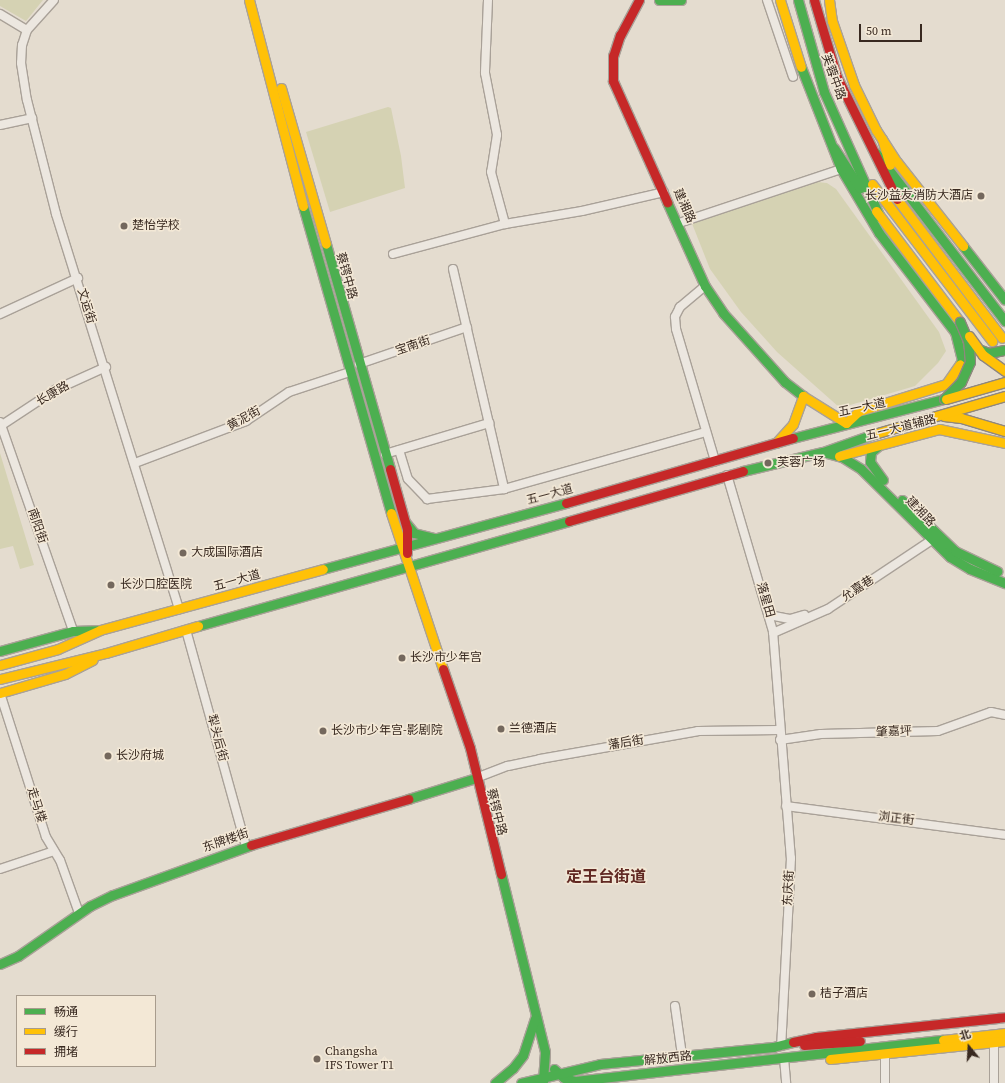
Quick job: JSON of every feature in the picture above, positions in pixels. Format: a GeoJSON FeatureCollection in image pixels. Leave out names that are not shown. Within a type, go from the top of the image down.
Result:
{"type":"FeatureCollection","features":[{"type":"Feature","properties":{"kind":"main road","name":"蔡锷中路"},"geometry":{"type":"LineString","coordinates":[[249,0],[350,372],[393,520],[405,546]]}},
{"type":"Feature","properties":{"kind":"main road","name":"蔡锷中路"},"geometry":{"type":"LineString","coordinates":[[256,0],[403,516],[406,563],[470,748],[476,778],[545,1052],[542,1081]]}},
{"type":"Feature","properties":{"kind":"main road","name":"建湘路"},"geometry":{"type":"LineString","coordinates":[[639,0],[620,35],[614,56],[613,81],[705,286],[723,313],[785,382],[803,396],[846,423]]}},
{"type":"Feature","properties":{"kind":"main road"},"geometry":{"type":"LineString","coordinates":[[659,0],[681,0]]}},
{"type":"Feature","properties":{"kind":"main road"},"geometry":{"type":"LineString","coordinates":[[780,0],[815,106],[834,148],[841,169],[879,233],[955,332],[962,358],[958,370],[950,381],[969,434]]}},
{"type":"Feature","properties":{"kind":"main road","name":"芙蓉中路"},"geometry":{"type":"LineString","coordinates":[[798,0],[814,63],[854,158]]}},
{"type":"Feature","properties":{"kind":"main road","name":"芙蓉中路"},"geometry":{"type":"LineString","coordinates":[[814,0],[837,78],[897,202],[1003,341]]}},
{"type":"Feature","properties":{"kind":"main road"},"geometry":{"type":"LineString","coordinates":[[829,0],[832,21],[854,85],[882,139],[896,162],[1005,300]]}},
{"type":"Feature","properties":{"kind":"main road"},"geometry":{"type":"LineString","coordinates":[[882,139],[891,168]]}},
{"type":"Feature","properties":{"kind":"main road"},"geometry":{"type":"LineString","coordinates":[[870,146],[891,168],[910,197],[1005,321]]}},
{"type":"Feature","properties":{"kind":"main road"},"geometry":{"type":"LineString","coordinates":[[834,148],[880,217],[960,322],[978,349],[1005,371]]}},
{"type":"Feature","properties":{"kind":"main road"},"geometry":{"type":"LineString","coordinates":[[854,158],[880,217]]}},
{"type":"Feature","properties":{"kind":"main road"},"geometry":{"type":"LineString","coordinates":[[854,158],[904,229],[992,341]]}},
{"type":"Feature","properties":{"kind":"main road"},"geometry":{"type":"LineString","coordinates":[[994,308],[1005,316]]}},
{"type":"Feature","properties":{"kind":"main road"},"geometry":{"type":"LineString","coordinates":[[944,399],[961,382],[970,362],[970,348],[960,322]]}},
{"type":"Feature","properties":{"kind":"main road"},"geometry":{"type":"LineString","coordinates":[[962,358],[1003,341]]}},
{"type":"Feature","properties":{"kind":"main road"},"geometry":{"type":"LineString","coordinates":[[978,349],[989,353],[1005,350]]}},
{"type":"Feature","properties":{"kind":"main road","name":"五一大道辅路"},"geometry":{"type":"LineString","coordinates":[[846,423],[859,411],[938,388],[950,381]]}},
{"type":"Feature","properties":{"kind":"main road","name":"五一大道"},"geometry":{"type":"LineString","coordinates":[[0,665],[58,649],[100,630],[715,461],[846,423],[862,422],[993,385],[1005,383]]}},
{"type":"Feature","properties":{"kind":"main road"},"geometry":{"type":"LineString","coordinates":[[775,444],[793,424],[803,396]]}},
{"type":"Feature","properties":{"kind":"main road"},"geometry":{"type":"LineString","coordinates":[[0,679],[61,662],[106,653],[385,572],[406,563],[727,475],[823,452],[874,434],[1005,396]]}},
{"type":"Feature","properties":{"kind":"main road"},"geometry":{"type":"LineString","coordinates":[[932,417],[960,418],[1005,431]]}},
{"type":"Feature","properties":{"kind":"main road","name":"五一大道辅路"},"geometry":{"type":"LineString","coordinates":[[839,456],[939,429],[1003,441]]}},
{"type":"Feature","properties":{"kind":"main road","name":"建湘路"},"geometry":{"type":"LineString","coordinates":[[878,446],[870,457],[873,470],[933,537],[961,554],[1005,575]]}},
{"type":"Feature","properties":{"kind":"main road","name":"建湘路"},"geometry":{"type":"LineString","coordinates":[[823,452],[839,456],[868,475],[933,537],[970,569],[1005,583]]}},
{"type":"Feature","properties":{"kind":"main road"},"geometry":{"type":"LineString","coordinates":[[403,516],[414,533],[426,538],[435,538]]}},
{"type":"Feature","properties":{"kind":"main road"},"geometry":{"type":"LineString","coordinates":[[380,552],[392,538],[393,520]]}},
{"type":"Feature","properties":{"kind":"main road"},"geometry":{"type":"LineString","coordinates":[[385,572],[399,575],[417,596]]}},
{"type":"Feature","properties":{"kind":"main road","name":"五一大道"},"geometry":{"type":"LineString","coordinates":[[0,651],[73,631],[100,630]]}},
{"type":"Feature","properties":{"kind":"main road"},"geometry":{"type":"LineString","coordinates":[[0,693],[65,674],[106,653]]}},
{"type":"Feature","properties":{"kind":"main road","name":"东牌楼街"},"geometry":{"type":"LineString","coordinates":[[0,964],[23,952],[79,914],[113,895],[246,847],[476,778]]}},
{"type":"Feature","properties":{"kind":"main road"},"geometry":{"type":"LineString","coordinates":[[495,1083],[513,1068],[523,1055],[532,1033],[535,1014]]}},
{"type":"Feature","properties":{"kind":"main road","name":"解放西路"},"geometry":{"type":"LineString","coordinates":[[781,1046],[824,1036],[1005,1017]]}},
{"type":"Feature","properties":{"kind":"main road","name":"解放西路"},"geometry":{"type":"LineString","coordinates":[[558,1073],[569,1080],[590,1081],[784,1058],[854,1045],[1005,1025]]}},
{"type":"Feature","properties":{"kind":"main road","name":"解放西路"},"geometry":{"type":"LineString","coordinates":[[542,1081],[558,1073],[588,1065],[682,1055],[781,1046],[854,1045],[1005,1033]]}},
{"type":"Feature","properties":{"kind":"main road","name":"解放西路"},"geometry":{"type":"LineString","coordinates":[[784,1058],[816,1060],[1005,1041]]}},
{"type":"Feature","properties":{"kind":"main road"},"geometry":{"type":"LineString","coordinates":[[545,1052],[558,1073]]}},
{"type":"Feature","properties":{"kind":"main road"},"geometry":{"type":"LineString","coordinates":[[525,1082],[542,1081]]}},
{"type":"Feature","properties":{"kind":"street"},"geometry":{"type":"LineString","coordinates":[[0,14],[27,30],[54,0]]}},
{"type":"Feature","properties":{"kind":"street"},"geometry":{"type":"LineString","coordinates":[[488,0],[485,73],[497,135],[491,172],[505,224]]}},
{"type":"Feature","properties":{"kind":"street"},"geometry":{"type":"LineString","coordinates":[[767,0],[793,77]]}},
{"type":"Feature","properties":{"kind":"street","name":"文运街"},"geometry":{"type":"LineString","coordinates":[[27,30],[22,45],[21,63],[32,118],[56,214],[78,278],[136,463],[179,608]]}},
{"type":"Feature","properties":{"kind":"street"},"geometry":{"type":"LineString","coordinates":[[0,126],[32,118]]}},
{"type":"Feature","properties":{"kind":"street"},"geometry":{"type":"LineString","coordinates":[[678,223],[841,169]]}},
{"type":"Feature","properties":{"kind":"street"},"geometry":{"type":"LineString","coordinates":[[392,254],[505,224],[582,211],[664,192]]}},
{"type":"Feature","properties":{"kind":"street"},"geometry":{"type":"LineString","coordinates":[[454,269],[504,489]]}},
{"type":"Feature","properties":{"kind":"street"},"geometry":{"type":"LineString","coordinates":[[0,314],[78,278]]}},
{"type":"Feature","properties":{"kind":"street"},"geometry":{"type":"LineString","coordinates":[[705,286],[680,307],[675,317],[676,329],[715,461]]}},
{"type":"Feature","properties":{"kind":"street","name":"宝南街"},"geometry":{"type":"LineString","coordinates":[[359,364],[467,327]]}},
{"type":"Feature","properties":{"kind":"street","name":"长康路"},"geometry":{"type":"LineString","coordinates":[[1,423],[56,390],[106,367]]}},
{"type":"Feature","properties":{"kind":"street","name":"黄泥街"},"geometry":{"type":"LineString","coordinates":[[136,463],[246,421],[289,392],[350,372]]}},
{"type":"Feature","properties":{"kind":"street","name":"南阳街"},"geometry":{"type":"LineString","coordinates":[[1,423],[73,631]]}},
{"type":"Feature","properties":{"kind":"street"},"geometry":{"type":"LineString","coordinates":[[385,454],[489,423]]}},
{"type":"Feature","properties":{"kind":"street"},"geometry":{"type":"LineString","coordinates":[[399,450],[408,479],[426,499],[504,489],[706,432]]}},
{"type":"Feature","properties":{"kind":"street","name":"落星田"},"geometry":{"type":"LineString","coordinates":[[727,475],[773,633],[779,730]]}},
{"type":"Feature","properties":{"kind":"street","name":"允嘉巷"},"geometry":{"type":"LineString","coordinates":[[769,615],[790,619],[808,614],[933,537]]}},
{"type":"Feature","properties":{"kind":"street","name":"允嘉巷"},"geometry":{"type":"LineString","coordinates":[[773,633],[828,609],[933,537]]}},
{"type":"Feature","properties":{"kind":"street","name":"犁头后街"},"geometry":{"type":"LineString","coordinates":[[186,630],[246,847]]}},
{"type":"Feature","properties":{"kind":"street","name":"走马楼"},"geometry":{"type":"LineString","coordinates":[[0,693],[46,837],[54,851],[79,914]]}},
{"type":"Feature","properties":{"kind":"street","name":"肇嘉坪"},"geometry":{"type":"LineString","coordinates":[[780,740],[821,734],[938,731],[991,712],[1005,716]]}},
{"type":"Feature","properties":{"kind":"street","name":"藩后街"},"geometry":{"type":"LineString","coordinates":[[476,778],[508,766],[540,759],[691,732],[779,730]]}},
{"type":"Feature","properties":{"kind":"street","name":"东庆街"},"geometry":{"type":"LineString","coordinates":[[779,730],[791,858],[781,1046]]}},
{"type":"Feature","properties":{"kind":"street","name":"浏正街"},"geometry":{"type":"LineString","coordinates":[[786,806],[1005,835]]}},
{"type":"Feature","properties":{"kind":"street"},"geometry":{"type":"LineString","coordinates":[[0,869],[54,851]]}},
{"type":"Feature","properties":{"kind":"street"},"geometry":{"type":"LineString","coordinates":[[675,1006],[682,1055]]}},
{"type":"Feature","properties":{"kind":"street"},"geometry":{"type":"LineString","coordinates":[[994,1042],[994,1083]]}},
{"type":"Feature","properties":{"kind":"street"},"geometry":{"type":"LineString","coordinates":[[885,1054],[885,1083]]}},
{"type":"Feature","properties":{"kind":"street"},"geometry":{"type":"LineString","coordinates":[[784,1058],[786,1083]]}},
{"type":"Feature","properties":{"kind":"shaded area"},"geometry":{"type":"Polygon","coordinates":[[[0,0],[43,0],[26,21],[0,6],[0,0]]]}},
{"type":"Feature","properties":{"kind":"shaded area"},"geometry":{"type":"Polygon","coordinates":[[[388,107],[391,108],[401,156],[405,188],[330,212],[306,132],[388,107]]]}},
{"type":"Feature","properties":{"kind":"shaded area"},"geometry":{"type":"Polygon","coordinates":[[[817,182],[827,183],[836,189],[939,332],[946,351],[938,363],[915,386],[840,408],[777,352],[741,312],[710,269],[691,221],[817,182]]]}},
{"type":"Feature","properties":{"kind":"shaded area"},"geometry":{"type":"Polygon","coordinates":[[[0,453],[34,565],[20,569],[13,546],[0,549],[0,453]]]}},
{"type":"Feature","properties":{"kind":"traffic: fast"},"geometry":{"type":"LineString","coordinates":[[659,0],[681,0]]}},
{"type":"Feature","properties":{"kind":"traffic: fast"},"geometry":{"type":"LineString","coordinates":[[798,0],[824,92],[880,217]]}},
{"type":"Feature","properties":{"kind":"traffic: fast"},"geometry":{"type":"LineString","coordinates":[[801,67],[841,169],[879,233],[955,332],[962,360],[960,364]]}},
{"type":"Feature","properties":{"kind":"traffic: fast"},"geometry":{"type":"LineString","coordinates":[[834,148],[860,188]]}},
{"type":"Feature","properties":{"kind":"traffic: fast"},"geometry":{"type":"LineString","coordinates":[[876,153],[1005,321]]}},
{"type":"Feature","properties":{"kind":"traffic: fast"},"geometry":{"type":"LineString","coordinates":[[667,202],[705,286],[723,313],[785,382],[803,396]]}},
{"type":"Feature","properties":{"kind":"traffic: fast"},"geometry":{"type":"LineString","coordinates":[[303,206],[391,513]]}},
{"type":"Feature","properties":{"kind":"traffic: fast"},"geometry":{"type":"LineString","coordinates":[[326,244],[390,469]]}},
{"type":"Feature","properties":{"kind":"traffic: fast"},"geometry":{"type":"LineString","coordinates":[[963,246],[1005,300]]}},
{"type":"Feature","properties":{"kind":"traffic: fast"},"geometry":{"type":"LineString","coordinates":[[944,399],[961,382],[970,362],[968,341],[960,322]]}},
{"type":"Feature","properties":{"kind":"traffic: fast"},"geometry":{"type":"LineString","coordinates":[[978,349],[989,353],[1005,350]]}},
{"type":"Feature","properties":{"kind":"traffic: fast"},"geometry":{"type":"LineString","coordinates":[[793,438],[944,399]]}},
{"type":"Feature","properties":{"kind":"traffic: fast"},"geometry":{"type":"LineString","coordinates":[[743,471],[823,452],[874,434]]}},
{"type":"Feature","properties":{"kind":"traffic: fast"},"geometry":{"type":"LineString","coordinates":[[878,446],[871,452],[870,462],[883,480]]}},
{"type":"Feature","properties":{"kind":"traffic: fast"},"geometry":{"type":"LineString","coordinates":[[823,452],[842,457],[861,469],[950,557],[970,569],[1005,583]]}},
{"type":"Feature","properties":{"kind":"traffic: fast"},"geometry":{"type":"LineString","coordinates":[[902,500],[955,551],[997,571]]}},
{"type":"Feature","properties":{"kind":"traffic: fast"},"geometry":{"type":"LineString","coordinates":[[323,569],[566,503]]}},
{"type":"Feature","properties":{"kind":"traffic: fast"},"geometry":{"type":"LineString","coordinates":[[198,626],[569,521]]}},
{"type":"Feature","properties":{"kind":"traffic: fast"},"geometry":{"type":"LineString","coordinates":[[406,523],[414,533],[434,538]]}},
{"type":"Feature","properties":{"kind":"traffic: fast"},"geometry":{"type":"LineString","coordinates":[[0,651],[73,631],[98,630]]}},
{"type":"Feature","properties":{"kind":"traffic: fast"},"geometry":{"type":"LineString","coordinates":[[408,799],[476,778]]}},
{"type":"Feature","properties":{"kind":"traffic: fast"},"geometry":{"type":"LineString","coordinates":[[0,964],[18,956],[90,906],[113,895],[251,845]]}},
{"type":"Feature","properties":{"kind":"traffic: fast"},"geometry":{"type":"LineString","coordinates":[[501,874],[545,1052],[543,1083]]}},
{"type":"Feature","properties":{"kind":"traffic: fast"},"geometry":{"type":"LineString","coordinates":[[495,1083],[513,1068],[523,1055],[535,1019]]}},
{"type":"Feature","properties":{"kind":"traffic: fast"},"geometry":{"type":"LineString","coordinates":[[554,1069],[564,1078],[575,1081],[943,1040]]}},
{"type":"Feature","properties":{"kind":"traffic: fast"},"geometry":{"type":"LineString","coordinates":[[521,1083],[600,1064],[773,1047],[793,1042]]}},
{"type":"Feature","properties":{"kind":"traffic: slow"},"geometry":{"type":"LineString","coordinates":[[249,0],[303,206]]}},
{"type":"Feature","properties":{"kind":"traffic: slow"},"geometry":{"type":"LineString","coordinates":[[780,0],[801,67]]}},
{"type":"Feature","properties":{"kind":"traffic: slow"},"geometry":{"type":"LineString","coordinates":[[829,0],[832,21],[854,85],[876,130],[897,162],[963,246]]}},
{"type":"Feature","properties":{"kind":"traffic: slow"},"geometry":{"type":"LineString","coordinates":[[281,88],[326,244]]}},
{"type":"Feature","properties":{"kind":"traffic: slow"},"geometry":{"type":"LineString","coordinates":[[882,139],[890,165]]}},
{"type":"Feature","properties":{"kind":"traffic: slow"},"geometry":{"type":"LineString","coordinates":[[872,184],[992,341]]}},
{"type":"Feature","properties":{"kind":"traffic: slow"},"geometry":{"type":"LineString","coordinates":[[897,199],[1002,338]]}},
{"type":"Feature","properties":{"kind":"traffic: slow"},"geometry":{"type":"LineString","coordinates":[[876,211],[960,322]]}},
{"type":"Feature","properties":{"kind":"traffic: slow"},"geometry":{"type":"LineString","coordinates":[[969,336],[983,355],[1005,371]]}},
{"type":"Feature","properties":{"kind":"traffic: slow"},"geometry":{"type":"LineString","coordinates":[[776,443],[793,424],[803,396],[846,423],[859,411],[946,384],[960,364]]}},
{"type":"Feature","properties":{"kind":"traffic: slow"},"geometry":{"type":"LineString","coordinates":[[946,399],[1005,382]]}},
{"type":"Feature","properties":{"kind":"traffic: slow"},"geometry":{"type":"LineString","coordinates":[[874,434],[1005,396]]}},
{"type":"Feature","properties":{"kind":"traffic: slow"},"geometry":{"type":"LineString","coordinates":[[944,416],[961,418],[1005,431]]}},
{"type":"Feature","properties":{"kind":"traffic: slow"},"geometry":{"type":"LineString","coordinates":[[839,456],[939,429],[1005,443]]}},
{"type":"Feature","properties":{"kind":"traffic: slow"},"geometry":{"type":"LineString","coordinates":[[391,513],[443,669]]}},
{"type":"Feature","properties":{"kind":"traffic: slow"},"geometry":{"type":"LineString","coordinates":[[0,665],[58,649],[100,630],[323,569]]}},
{"type":"Feature","properties":{"kind":"traffic: slow"},"geometry":{"type":"LineString","coordinates":[[0,679],[106,653],[198,626]]}},
{"type":"Feature","properties":{"kind":"traffic: slow"},"geometry":{"type":"LineString","coordinates":[[0,693],[65,674],[93,660]]}},
{"type":"Feature","properties":{"kind":"traffic: slow"},"geometry":{"type":"LineString","coordinates":[[943,1040],[1005,1033]]}},
{"type":"Feature","properties":{"kind":"traffic: slow"},"geometry":{"type":"LineString","coordinates":[[830,1059],[1005,1041]]}},
{"type":"Feature","properties":{"kind":"traffic: jam"},"geometry":{"type":"LineString","coordinates":[[639,0],[620,35],[613,56],[613,81],[667,202]]}},
{"type":"Feature","properties":{"kind":"traffic: jam"},"geometry":{"type":"LineString","coordinates":[[814,0],[837,77],[897,199]]}},
{"type":"Feature","properties":{"kind":"traffic: jam"},"geometry":{"type":"LineString","coordinates":[[566,503],[793,438]]}},
{"type":"Feature","properties":{"kind":"traffic: jam"},"geometry":{"type":"LineString","coordinates":[[390,469],[407,529],[407,553]]}},
{"type":"Feature","properties":{"kind":"traffic: jam"},"geometry":{"type":"LineString","coordinates":[[569,521],[743,471]]}},
{"type":"Feature","properties":{"kind":"traffic: jam"},"geometry":{"type":"LineString","coordinates":[[443,669],[470,748],[501,874]]}},
{"type":"Feature","properties":{"kind":"traffic: jam"},"geometry":{"type":"LineString","coordinates":[[251,845],[408,799]]}},
{"type":"Feature","properties":{"kind":"traffic: jam"},"geometry":{"type":"LineString","coordinates":[[793,1042],[816,1037],[1005,1017]]}},
{"type":"Feature","properties":{"kind":"traffic: jam"},"geometry":{"type":"LineString","coordinates":[[804,1045],[860,1041]]}},
{"type":"Feature","properties":{"kind":"place","name":"长沙益友消防大酒店"},"geometry":{"type":"Point","coordinates":[981,196]}},
{"type":"Feature","properties":{"kind":"place","name":"楚怡学校"},"geometry":{"type":"Point","coordinates":[124,226]}},
{"type":"Feature","properties":{"kind":"place","name":"芙蓉广场"},"geometry":{"type":"Point","coordinates":[768,463]}},
{"type":"Feature","properties":{"kind":"place","name":"大成国际酒店"},"geometry":{"type":"Point","coordinates":[183,553]}},
{"type":"Feature","properties":{"kind":"place","name":"长沙口腔医院"},"geometry":{"type":"Point","coordinates":[111,585]}},
{"type":"Feature","properties":{"kind":"place","name":"长沙市少年宫"},"geometry":{"type":"Point","coordinates":[402,658]}},
{"type":"Feature","properties":{"kind":"place","name":"兰德酒店"},"geometry":{"type":"Point","coordinates":[501,729]}},
{"type":"Feature","properties":{"kind":"place","name":"长沙市少年宫-影剧院"},"geometry":{"type":"Point","coordinates":[323,731]}},
{"type":"Feature","properties":{"kind":"place","name":"长沙府城"},"geometry":{"type":"Point","coordinates":[108,756]}},
{"type":"Feature","properties":{"kind":"place","name":"桔子酒店"},"geometry":{"type":"Point","coordinates":[812,994]}},
{"type":"Feature","properties":{"kind":"place","name":"Changsha IFS Tower T1"},"geometry":{"type":"Point","coordinates":[317,1059]}},
{"type":"Feature","properties":{"kind":"district","name":"定王台街道"},"geometry":{"type":"Point","coordinates":[606,876]}}]}
